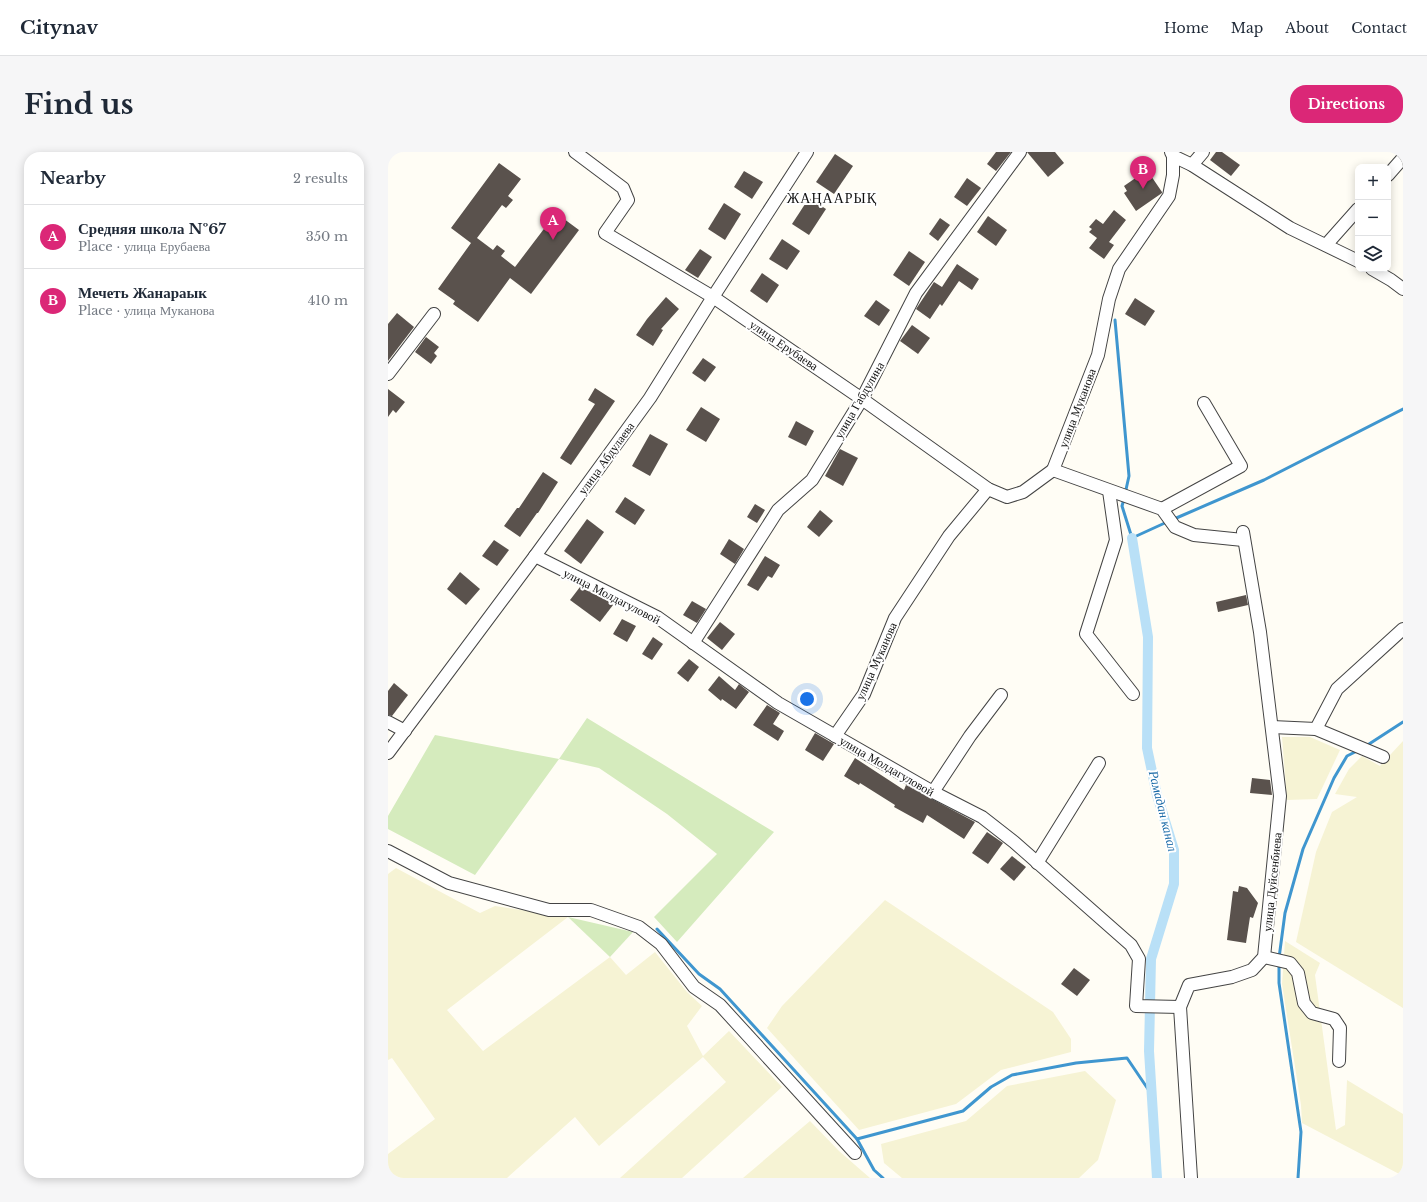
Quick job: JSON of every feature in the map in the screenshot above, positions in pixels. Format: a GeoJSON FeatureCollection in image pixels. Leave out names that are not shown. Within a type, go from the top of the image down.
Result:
{"type":"FeatureCollection","features":[{"type":"Feature","properties":{"kind":"street","name":"улица Ерубаева"},"geometry":{"type":"LineString","coordinates":[[575,152],[623,188],[628,200],[605,233],[713,298],[862,399],[988,489],[1007,497],[1023,492],[1052,470]]}},
{"type":"Feature","properties":{"kind":"street","name":"улица Абдулаева"},"geometry":{"type":"LineString","coordinates":[[388,753],[535,556],[650,398],[807,152]]}},
{"type":"Feature","properties":{"kind":"street","name":"улица Габдулина"},"geometry":{"type":"LineString","coordinates":[[692,643],[778,510],[812,480],[862,399],[916,293],[1020,152]]}},
{"type":"Feature","properties":{"kind":"street"},"geometry":{"type":"LineString","coordinates":[[1192,165],[1203,152]]}},
{"type":"Feature","properties":{"kind":"street"},"geometry":{"type":"LineString","coordinates":[[1172,154],[1192,165],[1290,228],[1355,260]]}},
{"type":"Feature","properties":{"kind":"street","name":"улица Муканова"},"geometry":{"type":"LineString","coordinates":[[1052,470],[1098,355],[1109,299],[1119,269],[1169,196],[1174,175],[1172,154]]}},
{"type":"Feature","properties":{"kind":"street"},"geometry":{"type":"LineString","coordinates":[[1391,172],[1403,158]]}},
{"type":"Feature","properties":{"kind":"street"},"geometry":{"type":"LineString","coordinates":[[1326,245],[1355,212]]}},
{"type":"Feature","properties":{"kind":"street"},"geometry":{"type":"LineString","coordinates":[[1377,272],[1403,289]]}},
{"type":"Feature","properties":{"kind":"street"},"geometry":{"type":"LineString","coordinates":[[388,374],[434,314]]}},
{"type":"Feature","properties":{"kind":"street"},"geometry":{"type":"LineString","coordinates":[[1052,470],[1162,509],[1241,466],[1204,403]]}},
{"type":"Feature","properties":{"kind":"street","name":"улица Муканова"},"geometry":{"type":"LineString","coordinates":[[835,736],[864,694],[895,618],[948,536],[988,489]]}},
{"type":"Feature","properties":{"kind":"street"},"geometry":{"type":"LineString","coordinates":[[1109,491],[1116,540],[1086,634],[1133,694]]}},
{"type":"Feature","properties":{"kind":"street","name":"улица Дуйсенбиева"},"geometry":{"type":"LineString","coordinates":[[1162,509],[1175,527],[1194,535],[1243,536],[1260,632],[1280,796],[1264,957]]}},
{"type":"Feature","properties":{"kind":"street","name":"улица Молдагуловой"},"geometry":{"type":"LineString","coordinates":[[535,556],[657,617],[778,704],[933,792],[982,817],[1131,945],[1139,959],[1136,1006],[1180,1007]]}},
{"type":"Feature","properties":{"kind":"street"},"geometry":{"type":"LineString","coordinates":[[1316,729],[1337,689],[1403,629]]}},
{"type":"Feature","properties":{"kind":"street"},"geometry":{"type":"LineString","coordinates":[[933,792],[970,736],[1000,695]]}},
{"type":"Feature","properties":{"kind":"street"},"geometry":{"type":"LineString","coordinates":[[388,722],[405,731]]}},
{"type":"Feature","properties":{"kind":"street"},"geometry":{"type":"LineString","coordinates":[[1272,727],[1316,729],[1383,757]]}},
{"type":"Feature","properties":{"kind":"street"},"geometry":{"type":"LineString","coordinates":[[1037,863],[1099,763]]}},
{"type":"Feature","properties":{"kind":"street"},"geometry":{"type":"LineString","coordinates":[[388,851],[449,883],[549,910],[590,910],[639,927],[661,944],[694,987],[720,1005],[855,1153]]}},
{"type":"Feature","properties":{"kind":"street"},"geometry":{"type":"LineString","coordinates":[[1191,1178],[1180,1007],[1189,985],[1232,977],[1252,970],[1264,957],[1290,963],[1298,973],[1304,1004],[1312,1013],[1334,1019],[1340,1028],[1339,1061]]}},
{"type":"Feature","properties":{"kind":"shaded area"},"geometry":{"type":"Polygon","coordinates":[[[1282,737],[1310,737],[1340,750],[1317,799],[1287,800],[1282,737]]]}},
{"type":"Feature","properties":{"kind":"shaded area"},"geometry":{"type":"Polygon","coordinates":[[[1403,741],[1403,1008],[1296,942],[1316,852],[1332,812],[1357,797],[1335,794],[1349,769],[1362,756],[1380,766],[1403,741]]]}},
{"type":"Feature","properties":{"kind":"shaded area"},"geometry":{"type":"Polygon","coordinates":[[[396,868],[480,913],[495,906],[568,917],[447,1010],[483,1051],[610,957],[626,975],[655,952],[687,992],[702,1006],[687,1026],[703,1056],[729,1031],[782,1087],[682,1178],[620,1178],[726,1082],[703,1057],[599,1146],[575,1117],[507,1178],[388,1178],[388,1154],[435,1119],[392,1058],[388,1060],[388,874],[396,868]]]}},
{"type":"Feature","properties":{"kind":"shaded area"},"geometry":{"type":"Polygon","coordinates":[[[885,900],[1053,1012],[1071,1039],[1071,1052],[1001,1070],[956,1104],[859,1130],[767,1028],[782,1006],[885,900]]]}},
{"type":"Feature","properties":{"kind":"shaded area"},"geometry":{"type":"Polygon","coordinates":[[[1285,941],[1320,963],[1315,975],[1336,1130],[1345,1125],[1347,1080],[1403,1114],[1403,1176],[1302,1123],[1301,1105],[1282,984],[1285,941]]]}},
{"type":"Feature","properties":{"kind":"shaded area"},"geometry":{"type":"Polygon","coordinates":[[[1085,1071],[1116,1100],[1098,1160],[1079,1178],[902,1178],[884,1163],[881,1144],[966,1121],[1007,1086],[1085,1071]]]}},
{"type":"Feature","properties":{"kind":"shaded area"},"geometry":{"type":"Polygon","coordinates":[[[810,1121],[839,1151],[870,1178],[743,1178],[810,1121]]]}},
{"type":"Feature","properties":{"kind":"green space"},"geometry":{"type":"Polygon","coordinates":[[[587,718],[774,832],[677,942],[654,917],[717,854],[667,814],[599,768],[559,759],[587,718]]]}},
{"type":"Feature","properties":{"kind":"green space"},"geometry":{"type":"Polygon","coordinates":[[[435,735],[559,759],[475,875],[388,829],[388,816],[435,735]]]}},
{"type":"Feature","properties":{"kind":"green space"},"geometry":{"type":"Polygon","coordinates":[[[568,917],[633,932],[610,957],[568,917]]]}},
{"type":"Feature","properties":{"kind":"building"},"geometry":{"type":"Polygon","coordinates":[[[996,152],[1011,152],[996,171],[987,164],[996,152]]]}},
{"type":"Feature","properties":{"kind":"building"},"geometry":{"type":"Polygon","coordinates":[[[1027,152],[1055,152],[1064,163],[1048,177],[1027,152]]]}},
{"type":"Feature","properties":{"kind":"building"},"geometry":{"type":"Polygon","coordinates":[[[1216,152],[1222,152],[1240,165],[1231,176],[1210,160],[1216,152]]]}},
{"type":"Feature","properties":{"kind":"building"},"geometry":{"type":"Polygon","coordinates":[[[835,154],[853,166],[834,194],[816,182],[835,154]]]}},
{"type":"Feature","properties":{"kind":"building"},"geometry":{"type":"Polygon","coordinates":[[[499,163],[521,179],[508,196],[513,200],[506,208],[502,205],[477,238],[493,250],[497,245],[505,251],[501,256],[515,267],[556,213],[579,230],[531,294],[510,278],[478,322],[453,304],[455,301],[438,289],[471,243],[451,228],[499,163]]]}},
{"type":"Feature","properties":{"kind":"building"},"geometry":{"type":"Polygon","coordinates":[[[1147,170],[1162,193],[1136,211],[1124,193],[1127,191],[1124,186],[1147,170]]]}},
{"type":"Feature","properties":{"kind":"building"},"geometry":{"type":"Polygon","coordinates":[[[744,171],[763,182],[752,199],[734,187],[744,171]]]}},
{"type":"Feature","properties":{"kind":"building"},"geometry":{"type":"Polygon","coordinates":[[[967,178],[981,188],[967,206],[954,197],[967,178]]]}},
{"type":"Feature","properties":{"kind":"building"},"geometry":{"type":"Polygon","coordinates":[[[809,198],[826,209],[809,235],[792,224],[809,198]]]}},
{"type":"Feature","properties":{"kind":"building"},"geometry":{"type":"Polygon","coordinates":[[[724,203],[741,214],[725,240],[708,229],[724,203]]]}},
{"type":"Feature","properties":{"kind":"building"},"geometry":{"type":"Polygon","coordinates":[[[1114,210],[1126,220],[1109,242],[1114,245],[1104,259],[1089,248],[1097,238],[1089,232],[1092,229],[1089,227],[1096,219],[1103,224],[1114,210]]]}},
{"type":"Feature","properties":{"kind":"building"},"geometry":{"type":"Polygon","coordinates":[[[988,216],[1007,230],[996,246],[977,232],[988,216]]]}},
{"type":"Feature","properties":{"kind":"building"},"geometry":{"type":"Polygon","coordinates":[[[940,218],[950,225],[938,241],[929,234],[940,218]]]}},
{"type":"Feature","properties":{"kind":"building"},"geometry":{"type":"Polygon","coordinates":[[[782,239],[800,251],[787,270],[769,259],[782,239]]]}},
{"type":"Feature","properties":{"kind":"building"},"geometry":{"type":"Polygon","coordinates":[[[700,249],[712,257],[698,278],[685,270],[700,249]]]}},
{"type":"Feature","properties":{"kind":"building"},"geometry":{"type":"Polygon","coordinates":[[[909,251],[925,262],[909,286],[893,275],[909,251]]]}},
{"type":"Feature","properties":{"kind":"building"},"geometry":{"type":"Polygon","coordinates":[[[957,264],[979,279],[972,290],[959,281],[942,306],[940,304],[930,319],[916,309],[934,282],[942,287],[957,264]]]}},
{"type":"Feature","properties":{"kind":"building"},"geometry":{"type":"Polygon","coordinates":[[[762,273],[779,285],[767,303],[750,291],[762,273]]]}},
{"type":"Feature","properties":{"kind":"building"},"geometry":{"type":"Polygon","coordinates":[[[666,297],[679,309],[661,329],[663,330],[653,346],[636,335],[647,319],[666,297]]]}},
{"type":"Feature","properties":{"kind":"building"},"geometry":{"type":"Polygon","coordinates":[[[1135,298],[1155,311],[1145,326],[1125,314],[1135,298]]]}},
{"type":"Feature","properties":{"kind":"building"},"geometry":{"type":"Polygon","coordinates":[[[876,300],[890,310],[879,326],[864,316],[876,300]]]}},
{"type":"Feature","properties":{"kind":"building"},"geometry":{"type":"Polygon","coordinates":[[[397,313],[414,327],[388,361],[388,324],[397,313]]]}},
{"type":"Feature","properties":{"kind":"building"},"geometry":{"type":"Polygon","coordinates":[[[912,325],[930,338],[918,354],[900,341],[912,325]]]}},
{"type":"Feature","properties":{"kind":"building"},"geometry":{"type":"Polygon","coordinates":[[[426,337],[439,347],[434,353],[437,356],[431,364],[415,352],[426,337]]]}},
{"type":"Feature","properties":{"kind":"building"},"geometry":{"type":"Polygon","coordinates":[[[703,358],[716,367],[705,382],[692,373],[703,358]]]}},
{"type":"Feature","properties":{"kind":"building"},"geometry":{"type":"Polygon","coordinates":[[[595,388],[615,401],[571,465],[560,458],[595,404],[588,400],[595,388]]]}},
{"type":"Feature","properties":{"kind":"building"},"geometry":{"type":"Polygon","coordinates":[[[388,389],[405,402],[396,413],[393,410],[388,417],[388,389]]]}},
{"type":"Feature","properties":{"kind":"building"},"geometry":{"type":"Polygon","coordinates":[[[701,407],[720,419],[706,442],[686,430],[701,407]]]}},
{"type":"Feature","properties":{"kind":"building"},"geometry":{"type":"Polygon","coordinates":[[[796,421],[814,431],[806,446],[788,437],[796,421]]]}},
{"type":"Feature","properties":{"kind":"building"},"geometry":{"type":"Polygon","coordinates":[[[650,434],[668,444],[650,476],[632,466],[650,434]]]}},
{"type":"Feature","properties":{"kind":"building"},"geometry":{"type":"Polygon","coordinates":[[[840,449],[858,458],[843,486],[825,476],[840,449]]]}},
{"type":"Feature","properties":{"kind":"building"},"geometry":{"type":"Polygon","coordinates":[[[543,472],[558,482],[520,537],[504,526],[517,508],[519,508],[543,472]]]}},
{"type":"Feature","properties":{"kind":"building"},"geometry":{"type":"Polygon","coordinates":[[[625,497],[645,510],[635,525],[615,512],[625,497]]]}},
{"type":"Feature","properties":{"kind":"building"},"geometry":{"type":"Polygon","coordinates":[[[755,504],[765,510],[757,523],[747,517],[755,504]]]}},
{"type":"Feature","properties":{"kind":"building"},"geometry":{"type":"Polygon","coordinates":[[[820,510],[833,521],[819,537],[807,527],[820,510]]]}},
{"type":"Feature","properties":{"kind":"building"},"geometry":{"type":"Polygon","coordinates":[[[587,519],[604,532],[581,564],[564,551],[587,519]]]}},
{"type":"Feature","properties":{"kind":"building"},"geometry":{"type":"Polygon","coordinates":[[[729,539],[744,549],[735,564],[720,554],[729,539]]]}},
{"type":"Feature","properties":{"kind":"building"},"geometry":{"type":"Polygon","coordinates":[[[494,540],[509,550],[497,566],[482,556],[494,540]]]}},
{"type":"Feature","properties":{"kind":"building"},"geometry":{"type":"Polygon","coordinates":[[[765,556],[780,565],[772,578],[768,576],[758,591],[747,585],[765,556]]]}},
{"type":"Feature","properties":{"kind":"building"},"geometry":{"type":"Polygon","coordinates":[[[460,572],[480,589],[466,605],[447,589],[460,572]]]}},
{"type":"Feature","properties":{"kind":"building"},"geometry":{"type":"Polygon","coordinates":[[[580,587],[605,599],[613,605],[600,622],[570,600],[580,587]]]}},
{"type":"Feature","properties":{"kind":"building"},"geometry":{"type":"Polygon","coordinates":[[[1246,595],[1248,605],[1218,612],[1216,602],[1246,595]]]}},
{"type":"Feature","properties":{"kind":"building"},"geometry":{"type":"Polygon","coordinates":[[[692,601],[706,609],[697,623],[683,615],[692,601]]]}},
{"type":"Feature","properties":{"kind":"building"},"geometry":{"type":"Polygon","coordinates":[[[622,619],[636,626],[627,642],[613,634],[622,619]]]}},
{"type":"Feature","properties":{"kind":"building"},"geometry":{"type":"Polygon","coordinates":[[[720,622],[735,634],[722,650],[707,638],[720,622]]]}},
{"type":"Feature","properties":{"kind":"building"},"geometry":{"type":"Polygon","coordinates":[[[653,637],[663,644],[652,660],[642,654],[653,637]]]}},
{"type":"Feature","properties":{"kind":"building"},"geometry":{"type":"Polygon","coordinates":[[[689,659],[699,667],[688,682],[677,673],[689,659]]]}},
{"type":"Feature","properties":{"kind":"building"},"geometry":{"type":"Polygon","coordinates":[[[719,676],[735,690],[739,684],[749,692],[736,709],[722,699],[721,701],[708,690],[719,676]]]}},
{"type":"Feature","properties":{"kind":"building"},"geometry":{"type":"Polygon","coordinates":[[[394,683],[408,695],[392,716],[388,715],[388,691],[394,683]]]}},
{"type":"Feature","properties":{"kind":"building"},"geometry":{"type":"Polygon","coordinates":[[[767,705],[780,713],[773,724],[784,731],[778,741],[753,725],[767,705]]]}},
{"type":"Feature","properties":{"kind":"building"},"geometry":{"type":"Polygon","coordinates":[[[815,733],[834,744],[823,761],[805,750],[815,733]]]}},
{"type":"Feature","properties":{"kind":"building"},"geometry":{"type":"Polygon","coordinates":[[[855,758],[904,790],[906,785],[975,822],[964,839],[927,815],[923,823],[894,807],[895,805],[860,783],[859,785],[844,776],[855,758]]]}},
{"type":"Feature","properties":{"kind":"building"},"geometry":{"type":"Polygon","coordinates":[[[1252,778],[1270,780],[1272,795],[1250,793],[1252,778]]]}},
{"type":"Feature","properties":{"kind":"building"},"geometry":{"type":"Polygon","coordinates":[[[987,832],[1003,843],[988,864],[972,853],[987,832]]]}},
{"type":"Feature","properties":{"kind":"building"},"geometry":{"type":"Polygon","coordinates":[[[1012,856],[1026,867],[1014,881],[1000,869],[1012,856]]]}},
{"type":"Feature","properties":{"kind":"building"},"geometry":{"type":"Polygon","coordinates":[[[1239,886],[1247,888],[1258,903],[1253,918],[1250,917],[1246,943],[1227,940],[1233,891],[1238,892],[1239,886]]]}},
{"type":"Feature","properties":{"kind":"building"},"geometry":{"type":"Polygon","coordinates":[[[1074,968],[1090,980],[1077,996],[1061,984],[1074,968]]]}},
{"type":"Feature","properties":{"kind":"waterway"},"geometry":{"type":"LineString","coordinates":[[1115,320],[1129,476],[1125,494]]}},
{"type":"Feature","properties":{"kind":"waterway"},"geometry":{"type":"LineString","coordinates":[[1174,519],[1264,480],[1403,409]]}},
{"type":"Feature","properties":{"kind":"waterway","name":"Рамадан канал"},"geometry":{"type":"LineString","coordinates":[[1124,499],[1122,506],[1132,538],[1167,522]]}},
{"type":"Feature","properties":{"kind":"waterway","name":"Рамадан канал"},"geometry":{"type":"LineString","coordinates":[[1132,538],[1148,637],[1147,748],[1157,795],[1174,850],[1174,884],[1151,959],[1149,1051],[1157,1178]]}},
{"type":"Feature","properties":{"kind":"waterway"},"geometry":{"type":"LineString","coordinates":[[1366,746],[1403,722]]}},
{"type":"Feature","properties":{"kind":"waterway"},"geometry":{"type":"LineString","coordinates":[[1279,958],[1285,913],[1303,849],[1334,778],[1347,756],[1357,751]]}},
{"type":"Feature","properties":{"kind":"waterway"},"geometry":{"type":"LineString","coordinates":[[657,929],[699,974],[720,989],[857,1139],[963,1111],[991,1087],[1012,1075],[1076,1063],[1127,1058],[1152,1095]]}},
{"type":"Feature","properties":{"kind":"waterway"},"geometry":{"type":"LineString","coordinates":[[1279,964],[1279,983],[1301,1132],[1298,1178]]}},
{"type":"Feature","properties":{"kind":"waterway"},"geometry":{"type":"LineString","coordinates":[[857,1139],[874,1170],[883,1178]]}},
{"type":"Feature","properties":{"kind":"place","name":"Мечеть Жанараык"},"geometry":{"type":"Point","coordinates":[1143,189]}},
{"type":"Feature","properties":{"kind":"place","name":"Средняя школа №67"},"geometry":{"type":"Point","coordinates":[553,240]}},
{"type":"Feature","properties":{"kind":"district","name":"ЖАҢААРЫҚ"},"geometry":{"type":"Point","coordinates":[832,198]}}]}
